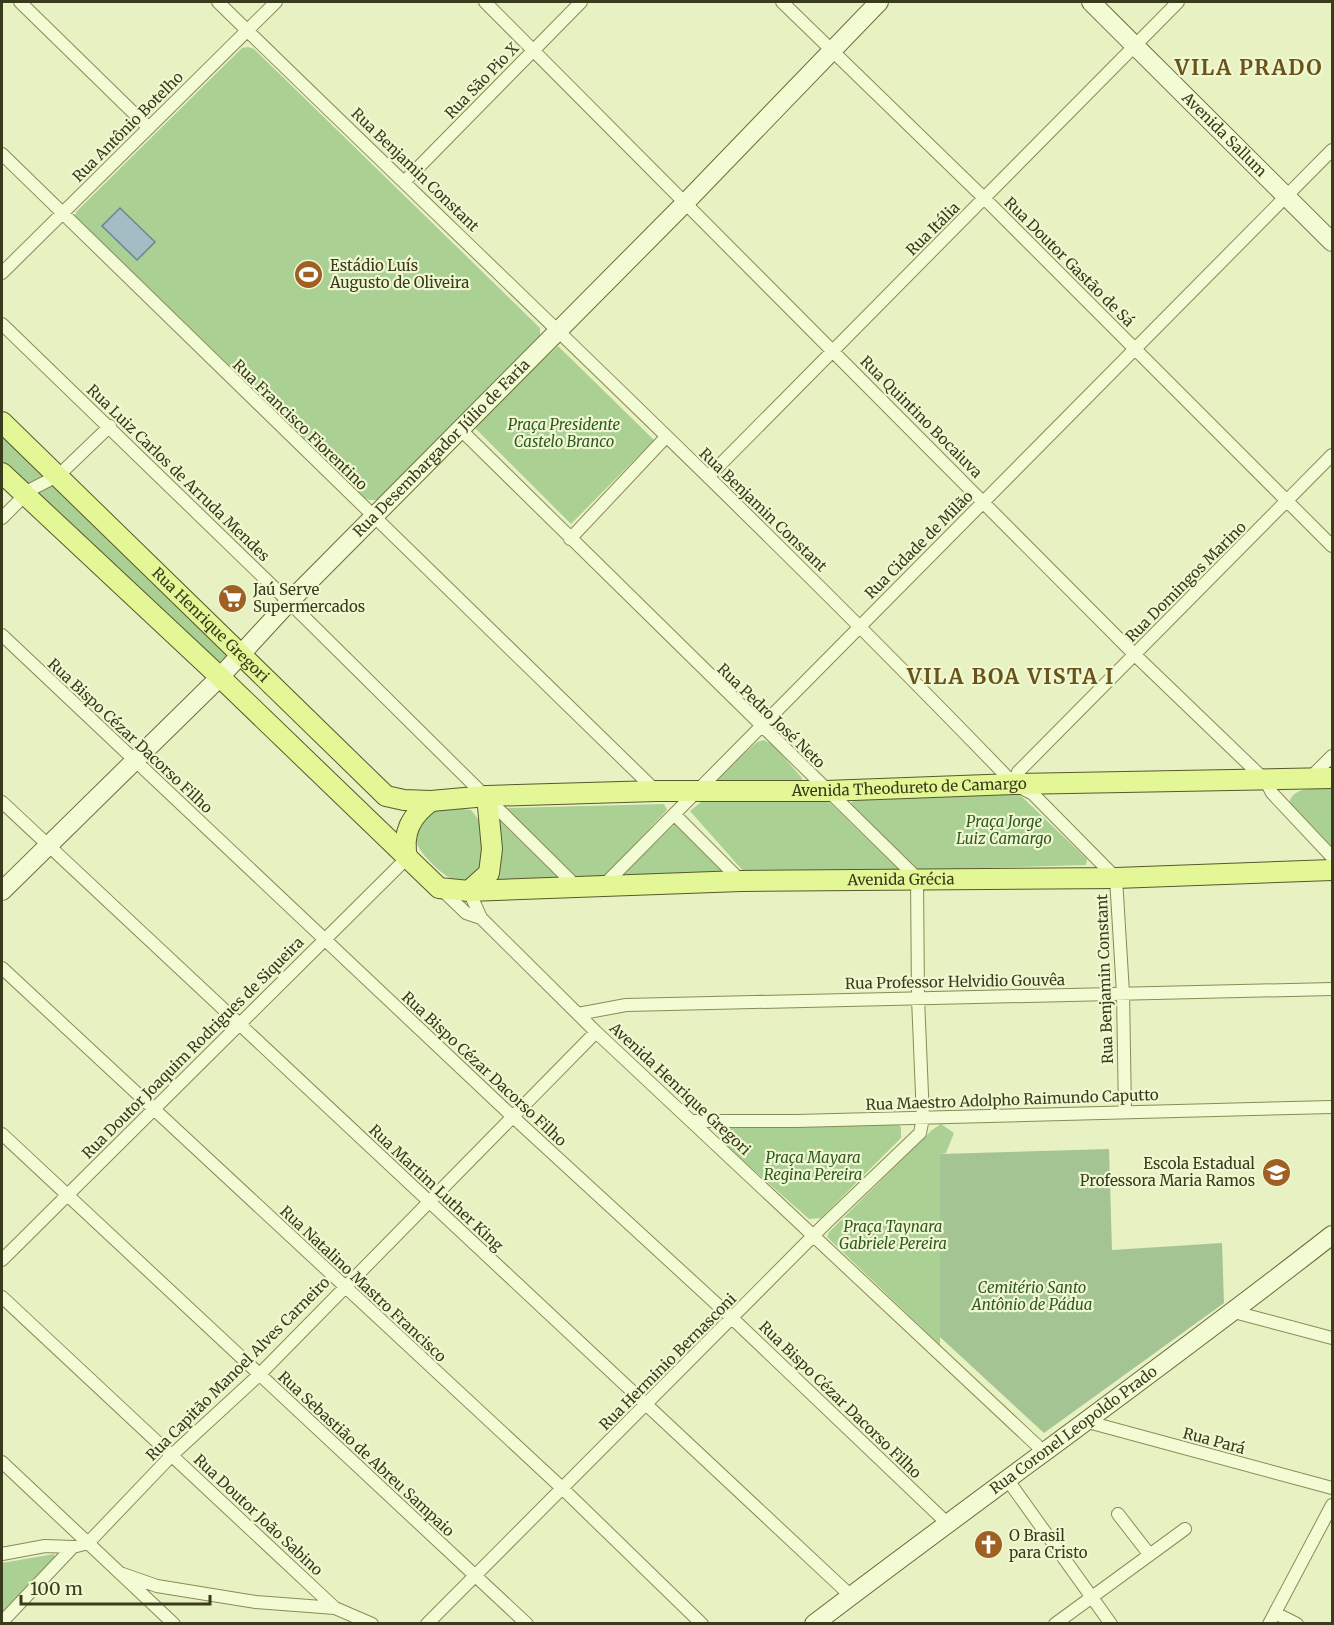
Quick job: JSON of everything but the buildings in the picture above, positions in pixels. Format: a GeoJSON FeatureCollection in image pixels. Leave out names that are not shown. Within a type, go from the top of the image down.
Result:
{"type":"FeatureCollection","features":[{"type":"Feature","properties":{"kind":"main road","name":"Rua Henrique Gregori"},"geometry":{"type":"LineString","coordinates":[[2,422],[59,475],[386,796],[404,800],[431,801]]}},
{"type":"Feature","properties":{"kind":"main road","name":"Rua Henrique Gregori"},"geometry":{"type":"LineString","coordinates":[[2,473],[220,677],[407,858]]}},
{"type":"Feature","properties":{"kind":"main road","name":"Avenida Theodureto de Camargo"},"geometry":{"type":"LineString","coordinates":[[487,796],[656,791],[696,793],[826,791],[1014,784],[1332,778]]}},
{"type":"Feature","properties":{"kind":"main road"},"geometry":{"type":"LineString","coordinates":[[487,796],[492,849],[489,873],[469,891],[439,888],[407,858],[404,844],[407,829],[414,815],[431,801],[487,796]]}},
{"type":"Feature","properties":{"kind":"main road","name":"Avenida Grécia"},"geometry":{"type":"LineString","coordinates":[[469,891],[741,881],[1116,878],[1332,870]]}},
{"type":"Feature","properties":{"kind":"street"},"geometry":{"type":"LineString","coordinates":[[20,2],[149,128]]}},
{"type":"Feature","properties":{"kind":"street","name":"Rua Benjamin Constant"},"geometry":{"type":"LineString","coordinates":[[218,2],[559,329],[666,437],[861,625],[1014,784],[1034,794],[1116,878],[1123,993],[1125,1112]]}},
{"type":"Feature","properties":{"kind":"street","name":"Rua Antônio Botelho"},"geometry":{"type":"LineString","coordinates":[[2,273],[276,2]]}},
{"type":"Feature","properties":{"kind":"street","name":"Rua Quintino Bocaiuva"},"geometry":{"type":"LineString","coordinates":[[485,2],[1135,655],[1265,780],[1279,801],[1332,857]]}},
{"type":"Feature","properties":{"kind":"street","name":"Rua São Pio X"},"geometry":{"type":"LineString","coordinates":[[405,182],[581,2]]}},
{"type":"Feature","properties":{"kind":"street","name":"Rua Doutor Gastão de Sá"},"geometry":{"type":"LineString","coordinates":[[782,2],[985,199],[1332,546]]}},
{"type":"Feature","properties":{"kind":"street","name":"Rua Desembargador Júlio de Faria"},"geometry":{"type":"LineString","coordinates":[[2,891],[220,677],[289,602],[685,203],[830,50],[879,2]]}},
{"type":"Feature","properties":{"kind":"street","name":"Avenida Sallum"},"geometry":{"type":"LineString","coordinates":[[1091,2],[1332,242]]}},
{"type":"Feature","properties":{"kind":"street","name":"Rua Itália"},"geometry":{"type":"LineString","coordinates":[[708,477],[1178,2]]}},
{"type":"Feature","properties":{"kind":"street","name":"Rua Cidade de Milão"},"geometry":{"type":"LineString","coordinates":[[604,885],[1332,150]]}},
{"type":"Feature","properties":{"kind":"street","name":"Rua Francisco Fiorentino"},"geometry":{"type":"LineString","coordinates":[[2,154],[372,517],[656,791]]}},
{"type":"Feature","properties":{"kind":"street","name":"Rua Luiz Carlos de Arruda Mendes"},"geometry":{"type":"LineString","coordinates":[[2,324],[110,426],[576,886]]}},
{"type":"Feature","properties":{"kind":"street"},"geometry":{"type":"LineString","coordinates":[[2,518],[25,495],[59,475],[110,426]]}},
{"type":"Feature","properties":{"kind":"street","name":"Rua Pedro José Neto"},"geometry":{"type":"LineString","coordinates":[[460,429],[760,727],[917,878]]}},
{"type":"Feature","properties":{"kind":"street"},"geometry":{"type":"LineString","coordinates":[[570,539],[666,437]]}},
{"type":"Feature","properties":{"kind":"street","name":"Rua Domingos Marino"},"geometry":{"type":"LineString","coordinates":[[1014,784],[1018,772],[1332,455]]}},
{"type":"Feature","properties":{"kind":"street","name":"Rua Bispo Cézar Dacorso Filho"},"geometry":{"type":"LineString","coordinates":[[2,635],[513,1117],[733,1319],[947,1523]]}},
{"type":"Feature","properties":{"kind":"street"},"geometry":{"type":"LineString","coordinates":[[1310,778],[1332,756]]}},
{"type":"Feature","properties":{"kind":"street","name":"Rua Martim Luther King"},"geometry":{"type":"LineString","coordinates":[[2,802],[850,1596]]}},
{"type":"Feature","properties":{"kind":"street"},"geometry":{"type":"LineString","coordinates":[[675,815],[741,881]]}},
{"type":"Feature","properties":{"kind":"street","name":"Rua Doutor Joaquim Rodrigues de Siqueira"},"geometry":{"type":"LineString","coordinates":[[2,1260],[238,1023],[407,858]]}},
{"type":"Feature","properties":{"kind":"street"},"geometry":{"type":"LineString","coordinates":[[917,878],[918,998],[923,1118]]}},
{"type":"Feature","properties":{"kind":"street"},"geometry":{"type":"LineString","coordinates":[[439,888],[466,913],[481,918]]}},
{"type":"Feature","properties":{"kind":"street"},"geometry":{"type":"LineString","coordinates":[[469,891],[481,918]]}},
{"type":"Feature","properties":{"kind":"street","name":"Avenida Henrique Gregori"},"geometry":{"type":"LineString","coordinates":[[481,918],[596,1032],[1044,1452]]}},
{"type":"Feature","properties":{"kind":"street","name":"Rua Natalino Mastro Francisco"},"geometry":{"type":"LineString","coordinates":[[2,968],[562,1488],[702,1623]]}},
{"type":"Feature","properties":{"kind":"street","name":"Rua Professor Helvidio Gouvêa"},"geometry":{"type":"LineString","coordinates":[[578,1014],[626,1005],[1332,989]]}},
{"type":"Feature","properties":{"kind":"street","name":"Rua Capitão Manoel Alves Carneiro"},"geometry":{"type":"LineString","coordinates":[[88,1543],[172,1455],[259,1375],[343,1286],[430,1203],[596,1032]]}},
{"type":"Feature","properties":{"kind":"street","name":"Rua Maestro Adolpho Raimundo Caputto"},"geometry":{"type":"LineString","coordinates":[[692,1121],[923,1118],[1332,1107]]}},
{"type":"Feature","properties":{"kind":"street","name":"Rua Herminio Bernasconi"},"geometry":{"type":"LineString","coordinates":[[427,1623],[920,1133],[923,1118]]}},
{"type":"Feature","properties":{"kind":"street","name":"Rua Sebastião de Abreu Sampaio"},"geometry":{"type":"LineString","coordinates":[[2,1134],[527,1623]]}},
{"type":"Feature","properties":{"kind":"street","name":"Rua Coronel Leopoldo Prado"},"geometry":{"type":"LineString","coordinates":[[814,1623],[947,1523],[1088,1422],[1332,1235]]}},
{"type":"Feature","properties":{"kind":"street","name":"Rua Doutor João Sabino"},"geometry":{"type":"LineString","coordinates":[[2,1297],[335,1608]]}},
{"type":"Feature","properties":{"kind":"street"},"geometry":{"type":"LineString","coordinates":[[1234,1312],[1332,1338]]}},
{"type":"Feature","properties":{"kind":"street","name":"Rua Pará"},"geometry":{"type":"LineString","coordinates":[[1088,1422],[1332,1488]]}},
{"type":"Feature","properties":{"kind":"street"},"geometry":{"type":"LineString","coordinates":[[2,1462],[174,1623]]}},
{"type":"Feature","properties":{"kind":"street"},"geometry":{"type":"LineString","coordinates":[[1007,1479],[1112,1623]]}},
{"type":"Feature","properties":{"kind":"street"},"geometry":{"type":"LineString","coordinates":[[1297,1623],[1272,1618],[1332,1505]]}},
{"type":"Feature","properties":{"kind":"street"},"geometry":{"type":"LineString","coordinates":[[1118,1514],[1149,1554]]}},
{"type":"Feature","properties":{"kind":"street"},"geometry":{"type":"LineString","coordinates":[[1055,1623],[1185,1529]]}},
{"type":"Feature","properties":{"kind":"street"},"geometry":{"type":"LineString","coordinates":[[2,1554],[45,1546],[73,1547],[88,1543]]}},
{"type":"Feature","properties":{"kind":"street"},"geometry":{"type":"LineString","coordinates":[[2,1622],[73,1547]]}},
{"type":"Feature","properties":{"kind":"street"},"geometry":{"type":"LineString","coordinates":[[120,1573],[157,1586],[256,1602],[335,1608],[372,1623]]}},
{"type":"Feature","properties":{"kind":"green space","name":"Estádio Luís Augusto de Oliveira"},"geometry":{"type":"Polygon","coordinates":[[[242,48],[254,49],[540,328],[540,339],[378,500],[369,500],[361,496],[74,217],[77,211],[242,48]]]}},
{"type":"Feature","properties":{"kind":"green space","name":"Praça Presidente Castelo Branco"},"geometry":{"type":"Polygon","coordinates":[[[558,346],[654,440],[571,524],[474,427],[558,346]]]}},
{"type":"Feature","properties":{"kind":"green space"},"geometry":{"type":"Polygon","coordinates":[[[2,433],[229,654],[208,676],[2,475],[2,433]]]}},
{"type":"Feature","properties":{"kind":"green space"},"geometry":{"type":"Polygon","coordinates":[[[764,740],[773,745],[802,778],[801,784],[706,787],[757,742],[764,740]]]}},
{"type":"Feature","properties":{"kind":"green space"},"geometry":{"type":"Polygon","coordinates":[[[1332,789],[1332,851],[1289,804],[1295,793],[1300,791],[1332,789]]]}},
{"type":"Feature","properties":{"kind":"green space","name":"Praça Jorge Luiz Camargo"},"geometry":{"type":"Polygon","coordinates":[[[1019,794],[1087,859],[1086,865],[917,870],[854,809],[851,803],[857,798],[1019,794]]]}},
{"type":"Feature","properties":{"kind":"green space"},"geometry":{"type":"Polygon","coordinates":[[[827,800],[899,870],[744,872],[690,811],[701,802],[827,800]]]}},
{"type":"Feature","properties":{"kind":"green space"},"geometry":{"type":"Polygon","coordinates":[[[664,804],[667,810],[604,877],[577,881],[504,808],[664,804]]]}},
{"type":"Feature","properties":{"kind":"green space"},"geometry":{"type":"Polygon","coordinates":[[[447,807],[471,810],[483,830],[481,868],[464,880],[446,876],[423,853],[416,841],[418,825],[432,810],[447,807]]]}},
{"type":"Feature","properties":{"kind":"green space"},"geometry":{"type":"Polygon","coordinates":[[[493,810],[566,880],[489,886],[493,810]]]}},
{"type":"Feature","properties":{"kind":"green space"},"geometry":{"type":"Polygon","coordinates":[[[676,823],[727,873],[617,880],[674,825],[676,823]]]}},
{"type":"Feature","properties":{"kind":"green space","name":"Praça Mayara Regina Pereira"},"geometry":{"type":"Polygon","coordinates":[[[893,1122],[901,1127],[901,1138],[821,1218],[809,1219],[723,1143],[722,1137],[731,1128],[893,1122]]]}},
{"type":"Feature","properties":{"kind":"green space","name":"Praça Taynara Gabriele Pereira"},"geometry":{"type":"Polygon","coordinates":[[[941,1124],[954,1133],[946,1153],[940,1154],[940,1345],[827,1237],[829,1232],[932,1130],[941,1124]]]}},
{"type":"Feature","properties":{"kind":"green space","name":"Cemitério Santo Antônio de Pádua"},"geometry":{"type":"Polygon","coordinates":[[[1109,1149],[1112,1250],[1222,1243],[1224,1303],[1044,1433],[940,1337],[940,1154],[1109,1149]]]}},
{"type":"Feature","properties":{"kind":"green space"},"geometry":{"type":"Polygon","coordinates":[[[54,1554],[56,1561],[2,1617],[2,1563],[54,1554]]]}},
{"type":"Feature","properties":{"kind":"water"},"geometry":{"type":"Polygon","coordinates":[[[120,208],[155,242],[137,260],[102,226],[120,208]]]}},
{"type":"Feature","properties":{"kind":"place","name":"Estádio Luís Augusto de Oliveira"},"geometry":{"type":"Point","coordinates":[309,275]}},
{"type":"Feature","properties":{"kind":"place","name":"Jaú Serve Supermercados"},"geometry":{"type":"Point","coordinates":[232,599]}},
{"type":"Feature","properties":{"kind":"place","name":"Escola Estadual Professora Maria Ramos"},"geometry":{"type":"Point","coordinates":[1276,1173]}},
{"type":"Feature","properties":{"kind":"place","name":"O Brasil para Cristo"},"geometry":{"type":"Point","coordinates":[988,1545]}},
{"type":"Feature","properties":{"kind":"district","name":"VILA PRADO"},"geometry":{"type":"Point","coordinates":[1249,68]}},
{"type":"Feature","properties":{"kind":"district","name":"VILA BOA VISTA I"},"geometry":{"type":"Point","coordinates":[1011,677]}}]}
